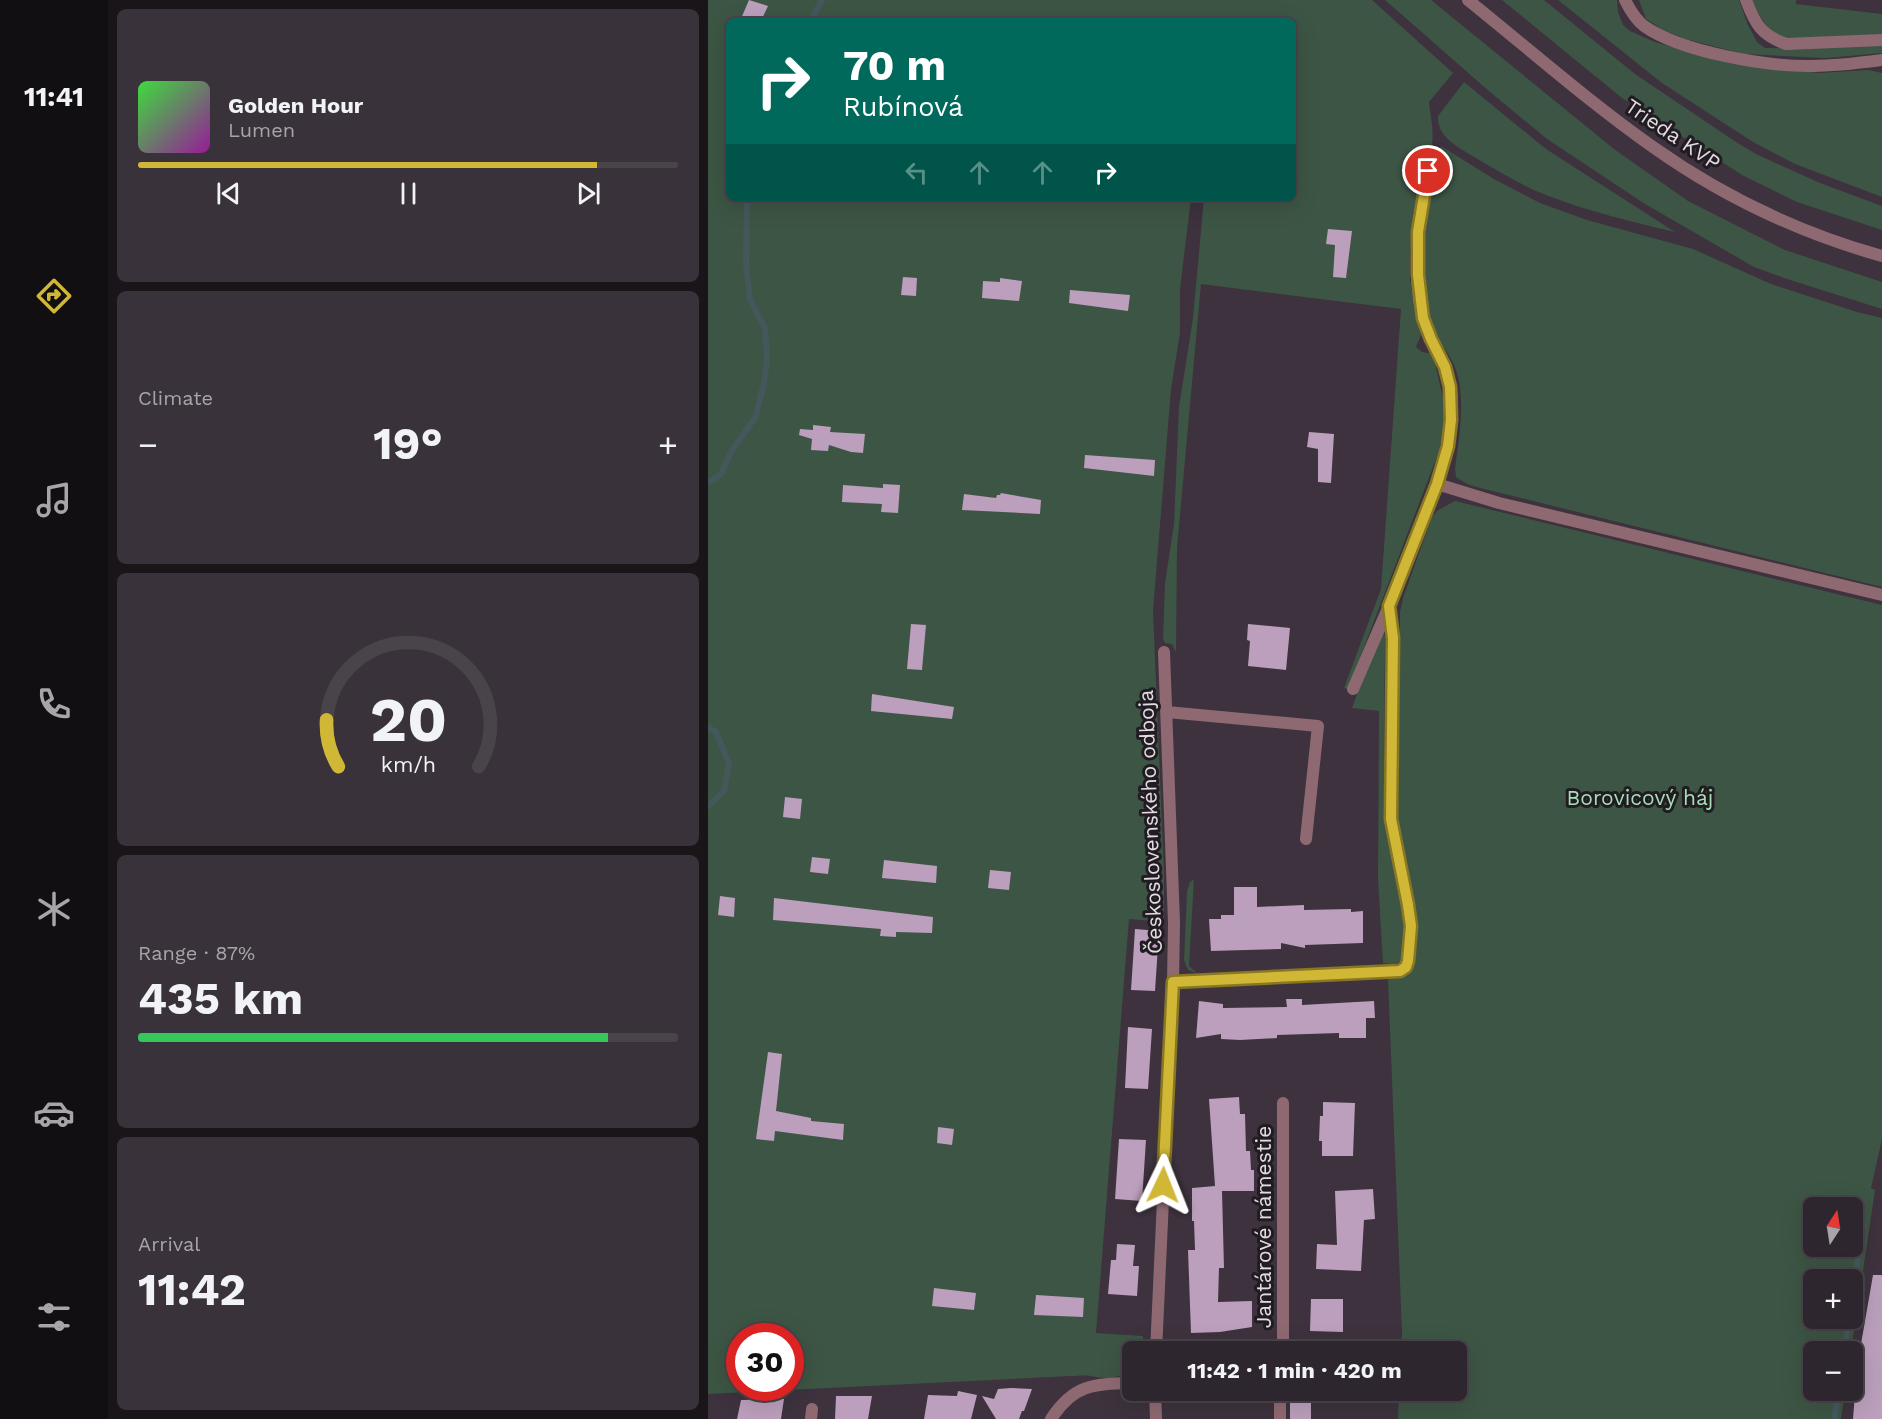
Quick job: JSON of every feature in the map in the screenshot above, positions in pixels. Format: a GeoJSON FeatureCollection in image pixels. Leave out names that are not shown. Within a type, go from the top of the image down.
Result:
{"type":"FeatureCollection","features":[{"type":"Feature","properties":{"kind":"street","name":"Trieda KVP"},"geometry":{"type":"LineString","coordinates":[[1468,0],[1653,148],[1706,181],[1751,206],[1793,225],[1882,255]]}},
{"type":"Feature","properties":{"kind":"street"},"geometry":{"type":"LineString","coordinates":[[1625,0],[1641,24],[1655,33],[1686,45],[1730,57],[1775,64],[1812,66],[1882,60]]}},
{"type":"Feature","properties":{"kind":"street"},"geometry":{"type":"LineString","coordinates":[[1746,0],[1756,23],[1764,33],[1786,44],[1882,39]]}},
{"type":"Feature","properties":{"kind":"street"},"geometry":{"type":"LineString","coordinates":[[1353,689],[1389,606],[1437,484],[1450,433],[1452,397],[1445,367],[1425,324],[1417,270],[1418,232],[1428,171]]}},
{"type":"Feature","properties":{"kind":"street"},"geometry":{"type":"LineString","coordinates":[[1437,484],[1498,502],[1882,595]]}},
{"type":"Feature","properties":{"kind":"street"},"geometry":{"type":"LineString","coordinates":[[1173,982],[1400,971],[1406,967],[1411,926],[1391,819],[1393,638],[1389,606]]}},
{"type":"Feature","properties":{"kind":"street","name":"Československého odboja"},"geometry":{"type":"LineString","coordinates":[[1157,1341],[1173,982],[1164,652]]}},
{"type":"Feature","properties":{"kind":"street"},"geometry":{"type":"LineString","coordinates":[[1167,712],[1317,726],[1306,839]]}},
{"type":"Feature","properties":{"kind":"street","name":"Jantárové námestie"},"geometry":{"type":"LineString","coordinates":[[1282,1103],[1283,1341]]}},
{"type":"Feature","properties":{"kind":"street"},"geometry":{"type":"LineString","coordinates":[[1051,1419],[1078,1390],[1094,1385],[1122,1384]]}},
{"type":"Feature","properties":{"kind":"street"},"geometry":{"type":"LineString","coordinates":[[1155,1401],[1156,1419]]}},
{"type":"Feature","properties":{"kind":"street"},"geometry":{"type":"LineString","coordinates":[[1280,1401],[1281,1419]]}},
{"type":"Feature","properties":{"kind":"green space"},"geometry":{"type":"Polygon","coordinates":[[[708,0],[1372,0],[1453,73],[1429,102],[1432,142],[1431,149],[1422,163],[1410,253],[1410,280],[1421,335],[1416,347],[1422,352],[1433,354],[1445,407],[1443,435],[1438,454],[1348,689],[1344,688],[1381,589],[1401,309],[1201,284],[1177,548],[1176,652],[1172,644],[1165,643],[1163,639],[1165,583],[1174,524],[1179,407],[1193,318],[1204,201],[1296,201],[1296,18],[726,18],[726,201],[1191,201],[1180,289],[1180,333],[1171,389],[1153,611],[1164,922],[1129,919],[1096,1333],[1143,1336],[1143,1341],[1122,1341],[1122,1375],[1112,1378],[1086,1376],[804,1389],[804,1323],[726,1323],[726,1393],[708,1394],[708,0]]]}},
{"type":"Feature","properties":{"kind":"green space"},"geometry":{"type":"Polygon","coordinates":[[[1385,0],[1431,0],[1614,149],[1688,201],[1785,250],[1882,282],[1882,309],[1754,267],[1645,204],[1547,139],[1385,0]]]}},
{"type":"Feature","properties":{"kind":"green space"},"geometry":{"type":"Polygon","coordinates":[[[1502,0],[1544,0],[1635,74],[1739,144],[1820,183],[1882,206],[1882,230],[1797,202],[1742,175],[1622,98],[1502,0]]]}},
{"type":"Feature","properties":{"kind":"green space"},"geometry":{"type":"Polygon","coordinates":[[[1558,0],[1617,0],[1618,12],[1623,25],[1630,31],[1655,42],[1715,59],[1818,73],[1868,70],[1882,73],[1882,197],[1795,164],[1753,142],[1662,83],[1558,0]]]}},
{"type":"Feature","properties":{"kind":"green space"},"geometry":{"type":"Polygon","coordinates":[[[1639,0],[1739,0],[1757,42],[1765,48],[1882,44],[1882,53],[1826,58],[1743,54],[1686,39],[1663,30],[1646,19],[1639,0]]]}},
{"type":"Feature","properties":{"kind":"green space"},"geometry":{"type":"Polygon","coordinates":[[[1752,0],[1796,0],[1796,4],[1882,14],[1882,36],[1814,40],[1780,37],[1767,26],[1752,0]]]}},
{"type":"Feature","properties":{"kind":"green space"},"geometry":{"type":"Polygon","coordinates":[[[1464,82],[1546,149],[1675,232],[1593,211],[1546,195],[1510,178],[1451,142],[1441,130],[1438,116],[1464,82]]]}},
{"type":"Feature","properties":{"kind":"green space"},"geometry":{"type":"Polygon","coordinates":[[[1441,146],[1494,179],[1540,203],[1587,220],[1693,249],[1771,284],[1882,318],[1882,587],[1480,488],[1456,477],[1461,416],[1458,377],[1451,359],[1429,324],[1423,296],[1422,274],[1427,209],[1441,146]]]}},
{"type":"Feature","properties":{"kind":"green space","name":"Borovicový háj"},"geometry":{"type":"Polygon","coordinates":[[[1455,501],[1882,605],[1882,1139],[1871,1188],[1875,1190],[1863,1270],[1803,1269],[1803,1329],[1854,1329],[1852,1341],[1803,1341],[1803,1401],[1844,1401],[1841,1419],[1398,1419],[1399,1401],[1467,1401],[1467,1341],[1402,1341],[1388,979],[1404,976],[1412,969],[1416,953],[1417,931],[1413,894],[1398,825],[1400,612],[1432,517],[1438,510],[1455,501]]]}},
{"type":"Feature","properties":{"kind":"green space"},"geometry":{"type":"Polygon","coordinates":[[[1383,633],[1385,636],[1386,819],[1407,934],[1406,955],[1399,963],[1392,964],[1383,963],[1378,880],[1379,711],[1352,708],[1374,647],[1383,633]]]}},
{"type":"Feature","properties":{"kind":"green space"},"geometry":{"type":"Polygon","coordinates":[[[1194,879],[1189,966],[1197,973],[1188,970],[1184,960],[1187,891],[1190,882],[1194,879]]]}},
{"type":"Feature","properties":{"kind":"building"},"geometry":{"type":"Polygon","coordinates":[[[749,0],[768,6],[762,18],[741,18],[749,0]]]}},
{"type":"Feature","properties":{"kind":"building"},"geometry":{"type":"Polygon","coordinates":[[[1328,229],[1352,231],[1346,278],[1333,277],[1335,245],[1326,244],[1328,229]]]}},
{"type":"Feature","properties":{"kind":"building"},"geometry":{"type":"Polygon","coordinates":[[[903,277],[917,278],[916,296],[901,295],[903,277]]]}},
{"type":"Feature","properties":{"kind":"building"},"geometry":{"type":"Polygon","coordinates":[[[1000,278],[1022,281],[1019,301],[982,298],[983,281],[1000,282],[1000,278]]]}},
{"type":"Feature","properties":{"kind":"building"},"geometry":{"type":"Polygon","coordinates":[[[1070,290],[1130,295],[1128,311],[1069,303],[1070,290]]]}},
{"type":"Feature","properties":{"kind":"building"},"geometry":{"type":"Polygon","coordinates":[[[813,425],[831,427],[830,432],[865,434],[863,453],[829,445],[828,451],[811,450],[812,439],[799,435],[800,429],[813,430],[813,425]]]}},
{"type":"Feature","properties":{"kind":"building"},"geometry":{"type":"Polygon","coordinates":[[[1309,432],[1334,434],[1331,483],[1318,482],[1318,449],[1307,447],[1309,432]]]}},
{"type":"Feature","properties":{"kind":"building"},"geometry":{"type":"Polygon","coordinates":[[[1085,455],[1155,460],[1154,476],[1084,468],[1085,455]]]}},
{"type":"Feature","properties":{"kind":"building"},"geometry":{"type":"Polygon","coordinates":[[[883,484],[900,485],[898,513],[881,512],[882,504],[842,502],[843,485],[883,488],[883,484]]]}},
{"type":"Feature","properties":{"kind":"building"},"geometry":{"type":"Polygon","coordinates":[[[1001,493],[1041,500],[1040,514],[962,510],[964,494],[996,498],[1001,493]]]}},
{"type":"Feature","properties":{"kind":"building"},"geometry":{"type":"Polygon","coordinates":[[[911,624],[926,625],[922,670],[907,669],[911,624]]]}},
{"type":"Feature","properties":{"kind":"building"},"geometry":{"type":"Polygon","coordinates":[[[1248,624],[1290,628],[1286,670],[1248,666],[1250,641],[1247,640],[1248,624]]]}},
{"type":"Feature","properties":{"kind":"building"},"geometry":{"type":"Polygon","coordinates":[[[872,694],[954,707],[952,719],[871,711],[872,694]]]}},
{"type":"Feature","properties":{"kind":"building"},"geometry":{"type":"Polygon","coordinates":[[[785,797],[802,799],[800,819],[783,817],[785,797]]]}},
{"type":"Feature","properties":{"kind":"building"},"geometry":{"type":"Polygon","coordinates":[[[812,857],[830,859],[828,874],[810,872],[812,857]]]}},
{"type":"Feature","properties":{"kind":"building"},"geometry":{"type":"Polygon","coordinates":[[[884,860],[937,866],[936,883],[882,878],[884,860]]]}},
{"type":"Feature","properties":{"kind":"building"},"geometry":{"type":"Polygon","coordinates":[[[990,870],[1011,872],[1009,890],[988,888],[990,870]]]}},
{"type":"Feature","properties":{"kind":"building"},"geometry":{"type":"Polygon","coordinates":[[[1234,887],[1257,887],[1257,907],[1304,905],[1304,910],[1363,911],[1363,943],[1305,945],[1305,948],[1281,943],[1281,949],[1211,951],[1209,919],[1221,919],[1221,915],[1234,915],[1234,887]]]}},
{"type":"Feature","properties":{"kind":"building"},"geometry":{"type":"Polygon","coordinates":[[[720,896],[735,898],[734,917],[718,915],[720,896]]]}},
{"type":"Feature","properties":{"kind":"building"},"geometry":{"type":"Polygon","coordinates":[[[774,898],[933,917],[932,933],[896,932],[896,937],[880,936],[881,929],[773,920],[774,898]]]}},
{"type":"Feature","properties":{"kind":"building"},"geometry":{"type":"Polygon","coordinates":[[[1135,929],[1159,931],[1155,991],[1131,990],[1135,929]]]}},
{"type":"Feature","properties":{"kind":"building"},"geometry":{"type":"Polygon","coordinates":[[[1286,999],[1302,999],[1302,1005],[1374,1001],[1375,1018],[1366,1018],[1366,1038],[1339,1038],[1339,1033],[1277,1035],[1277,1038],[1240,1040],[1221,1039],[1221,1034],[1196,1038],[1199,1001],[1223,1004],[1223,1008],[1287,1007],[1286,999]]]}},
{"type":"Feature","properties":{"kind":"building"},"geometry":{"type":"Polygon","coordinates":[[[1128,1027],[1152,1029],[1148,1089],[1125,1088],[1128,1027]]]}},
{"type":"Feature","properties":{"kind":"building"},"geometry":{"type":"Polygon","coordinates":[[[768,1052],[782,1054],[776,1111],[811,1118],[811,1121],[844,1124],[843,1140],[775,1131],[774,1141],[756,1139],[768,1052]]]}},
{"type":"Feature","properties":{"kind":"building"},"geometry":{"type":"Polygon","coordinates":[[[1239,1097],[1240,1114],[1245,1114],[1246,1151],[1250,1151],[1251,1170],[1254,1170],[1254,1191],[1222,1191],[1224,1268],[1219,1268],[1218,1302],[1252,1301],[1252,1327],[1220,1332],[1191,1333],[1188,1250],[1195,1250],[1192,1188],[1215,1186],[1209,1099],[1239,1097]]]}},
{"type":"Feature","properties":{"kind":"building"},"geometry":{"type":"Polygon","coordinates":[[[1323,1102],[1355,1103],[1353,1156],[1322,1156],[1322,1141],[1319,1141],[1323,1102]]]}},
{"type":"Feature","properties":{"kind":"building"},"geometry":{"type":"Polygon","coordinates":[[[938,1127],[954,1129],[952,1145],[937,1143],[938,1127]]]}},
{"type":"Feature","properties":{"kind":"building"},"geometry":{"type":"Polygon","coordinates":[[[1119,1139],[1146,1140],[1142,1201],[1115,1199],[1119,1139]]]}},
{"type":"Feature","properties":{"kind":"building"},"geometry":{"type":"Polygon","coordinates":[[[1373,1189],[1375,1219],[1364,1220],[1361,1271],[1316,1269],[1317,1244],[1337,1245],[1335,1191],[1373,1189]]]}},
{"type":"Feature","properties":{"kind":"building"},"geometry":{"type":"Polygon","coordinates":[[[1117,1244],[1135,1245],[1133,1266],[1139,1266],[1137,1296],[1108,1294],[1111,1260],[1116,1260],[1117,1244]]]}},
{"type":"Feature","properties":{"kind":"building"},"geometry":{"type":"Polygon","coordinates":[[[1873,1275],[1882,1275],[1882,1419],[1853,1419],[1854,1401],[1863,1401],[1862,1341],[1873,1275]]]}},
{"type":"Feature","properties":{"kind":"building"},"geometry":{"type":"Polygon","coordinates":[[[934,1288],[976,1293],[974,1310],[932,1306],[934,1288]]]}},
{"type":"Feature","properties":{"kind":"building"},"geometry":{"type":"Polygon","coordinates":[[[1036,1295],[1084,1298],[1083,1317],[1034,1315],[1036,1295]]]}},
{"type":"Feature","properties":{"kind":"building"},"geometry":{"type":"Polygon","coordinates":[[[1311,1299],[1343,1299],[1343,1332],[1310,1331],[1311,1299]]]}},
{"type":"Feature","properties":{"kind":"building"},"geometry":{"type":"Polygon","coordinates":[[[998,1389],[1032,1389],[1024,1411],[1019,1419],[996,1419],[982,1396],[994,1399],[998,1389]]]}},
{"type":"Feature","properties":{"kind":"building"},"geometry":{"type":"Polygon","coordinates":[[[958,1391],[977,1395],[971,1419],[924,1419],[928,1395],[957,1396],[958,1391]]]}},
{"type":"Feature","properties":{"kind":"building"},"geometry":{"type":"Polygon","coordinates":[[[836,1396],[872,1396],[868,1419],[835,1419],[836,1396]]]}},
{"type":"Feature","properties":{"kind":"building"},"geometry":{"type":"Polygon","coordinates":[[[741,1401],[784,1401],[781,1419],[737,1419],[741,1401]]]}},
{"type":"Feature","properties":{"kind":"building"},"geometry":{"type":"Polygon","coordinates":[[[1311,1402],[1311,1419],[1290,1419],[1290,1403],[1311,1402]]]}},
{"type":"Feature","properties":{"kind":"waterway"},"geometry":{"type":"LineString","coordinates":[[813,18],[822,0]]}},
{"type":"Feature","properties":{"kind":"waterway"},"geometry":{"type":"LineString","coordinates":[[708,483],[721,474],[731,452],[756,416],[764,383],[767,358],[765,328],[750,300],[746,263],[747,201]]}},
{"type":"Feature","properties":{"kind":"waterway"},"geometry":{"type":"LineString","coordinates":[[708,727],[716,732],[729,764],[724,791],[708,806]]}},
{"type":"Feature","properties":{"kind":"waterway"},"geometry":{"type":"LineString","coordinates":[[1856,1269],[1858,1257]]}},
{"type":"Feature","properties":{"kind":"waterway"},"geometry":{"type":"LineString","coordinates":[[1846,1341],[1847,1329]]}},
{"type":"Feature","properties":{"kind":"waterway"},"geometry":{"type":"LineString","coordinates":[[1834,1419],[1837,1401]]}},
{"type":"Feature","properties":{"kind":"route"},"geometry":{"type":"LineString","coordinates":[[1163,1185],[1173,982],[1400,971],[1406,967],[1408,961],[1411,926],[1391,819],[1393,638],[1389,606],[1443,465],[1450,433],[1452,397],[1445,367],[1423,318],[1416,261],[1418,232],[1428,171]]}}]}
